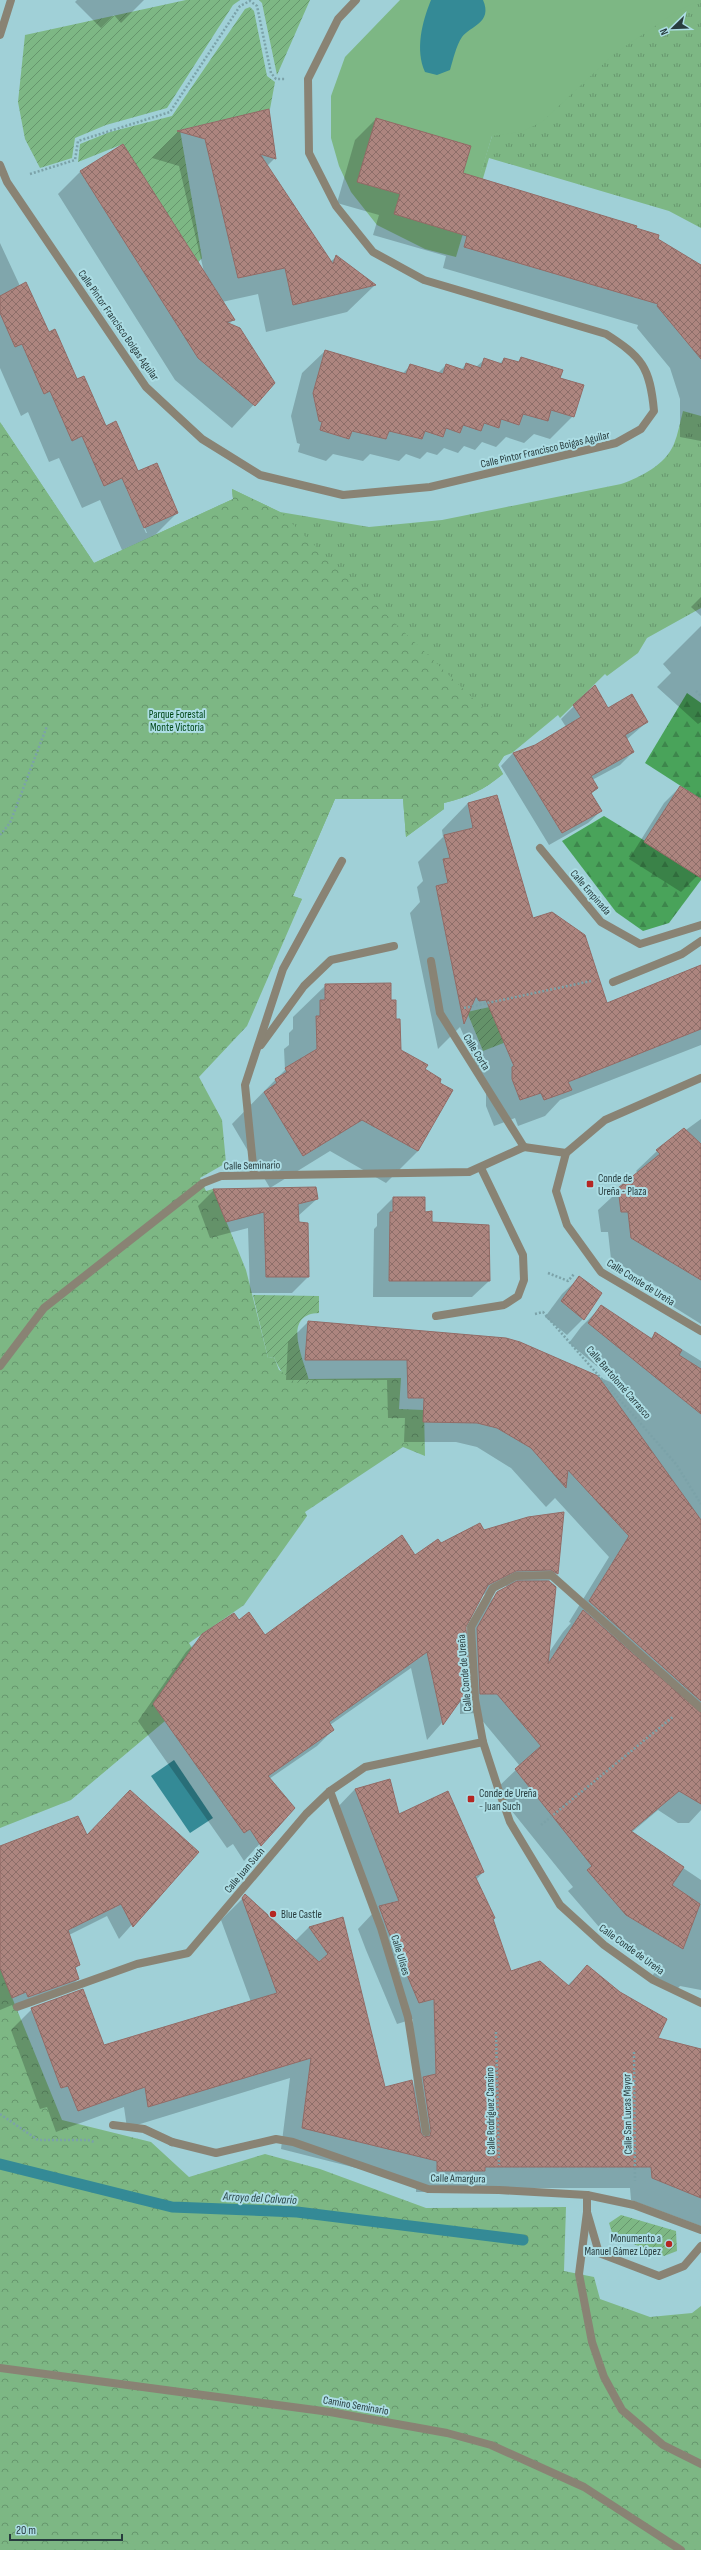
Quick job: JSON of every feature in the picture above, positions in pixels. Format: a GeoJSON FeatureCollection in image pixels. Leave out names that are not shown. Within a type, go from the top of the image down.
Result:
{"type":"FeatureCollection","features":[{"type":"Feature","properties":{"kind":"street"},"geometry":{"type":"LineString","coordinates":[[0,35],[12,0]]}},
{"type":"Feature","properties":{"kind":"street","name":"Calle Pintor Francisco Boigas Aguilar"},"geometry":{"type":"LineString","coordinates":[[0,165],[7,182],[146,387],[202,439],[260,474],[343,495],[430,487],[616,443],[641,429],[654,411],[652,386],[644,364],[627,347],[606,334],[424,280],[373,252],[336,206],[309,153],[308,79],[338,19],[356,0]]}},
{"type":"Feature","properties":{"kind":"street","name":"Calle Empinada"},"geometry":{"type":"LineString","coordinates":[[540,848],[601,922],[640,944],[701,925]]}},
{"type":"Feature","properties":{"kind":"street"},"geometry":{"type":"LineString","coordinates":[[254,1175],[245,1085],[283,969],[342,862]]}},
{"type":"Feature","properties":{"kind":"street"},"geometry":{"type":"LineString","coordinates":[[613,982],[682,954],[701,941]]}},
{"type":"Feature","properties":{"kind":"street"},"geometry":{"type":"LineString","coordinates":[[256,1051],[304,986],[331,960],[394,946]]}},
{"type":"Feature","properties":{"kind":"street","name":"Calle Corta"},"geometry":{"type":"LineString","coordinates":[[431,961],[440,1013],[524,1147]]}},
{"type":"Feature","properties":{"kind":"street"},"geometry":{"type":"LineString","coordinates":[[524,1147],[566,1153],[605,1120],[701,1078]]}},
{"type":"Feature","properties":{"kind":"street","name":"Calle Seminario"},"geometry":{"type":"LineString","coordinates":[[0,1366],[44,1308],[203,1183],[220,1176],[404,1175],[470,1172],[524,1147]]}},
{"type":"Feature","properties":{"kind":"street","name":"Calle Conde de Ureña"},"geometry":{"type":"LineString","coordinates":[[566,1153],[556,1191],[567,1225],[588,1257],[601,1272],[701,1331]]}},
{"type":"Feature","properties":{"kind":"street"},"geometry":{"type":"LineString","coordinates":[[436,1316],[504,1305],[518,1296],[524,1280],[523,1255],[481,1168]]}},
{"type":"Feature","properties":{"kind":"street","name":"Calle Conde de Ureña"},"geometry":{"type":"LineString","coordinates":[[701,1708],[551,1575],[516,1576],[493,1588],[471,1627],[475,1700],[484,1742],[510,1822],[560,1905],[604,1945],[653,1980],[701,2003]]}},
{"type":"Feature","properties":{"kind":"street","name":"Calle Juan Such"},"geometry":{"type":"LineString","coordinates":[[17,2007],[137,1964],[188,1953],[306,1814],[330,1791],[365,1767],[484,1742]]}},
{"type":"Feature","properties":{"kind":"street","name":"Calle Ulises"},"geometry":{"type":"LineString","coordinates":[[330,1791],[381,1928],[408,2017],[426,2132]]}},
{"type":"Feature","properties":{"kind":"street","name":"Calle Amargura"},"geometry":{"type":"LineString","coordinates":[[113,2125],[144,2128],[172,2142],[216,2153],[276,2139],[293,2142],[428,2190],[498,2190],[587,2195],[634,2205],[701,2230]]}},
{"type":"Feature","properties":{"kind":"street"},"geometry":{"type":"LineString","coordinates":[[587,2195],[587,2212],[580,2274],[592,2342],[604,2377],[622,2410],[663,2445],[701,2464]]}},
{"type":"Feature","properties":{"kind":"street"},"geometry":{"type":"LineString","coordinates":[[587,2212],[599,2252],[659,2276],[684,2266],[701,2246]]}},
{"type":"Feature","properties":{"kind":"street","name":"Camino Seminario"},"geometry":{"type":"LineString","coordinates":[[0,2368],[330,2412],[447,2433],[491,2445],[584,2487],[681,2550]]}},
{"type":"Feature","properties":{"kind":"path"},"geometry":{"type":"LineString","coordinates":[[42,170],[75,160],[78,141],[170,112],[240,6],[250,1],[257,6],[271,73],[276,78],[308,79]]}},
{"type":"Feature","properties":{"kind":"path"},"geometry":{"type":"LineString","coordinates":[[696,692],[701,696]]}},
{"type":"Feature","properties":{"kind":"path"},"geometry":{"type":"LineString","coordinates":[[0,835],[10,824],[47,726]]}},
{"type":"Feature","properties":{"kind":"path"},"geometry":{"type":"LineString","coordinates":[[466,1008],[592,981]]}},
{"type":"Feature","properties":{"kind":"path"},"geometry":{"type":"LineString","coordinates":[[548,1273],[564,1279]]}},
{"type":"Feature","properties":{"kind":"path","name":"Calle Bartolomé Carrasco"},"geometry":{"type":"LineString","coordinates":[[504,1305],[518,1318],[543,1312],[676,1464],[701,1504]]}},
{"type":"Feature","properties":{"kind":"path"},"geometry":{"type":"LineString","coordinates":[[538,1827],[673,1717]]}},
{"type":"Feature","properties":{"kind":"path","name":"Calle Rodríguez Cansino"},"geometry":{"type":"LineString","coordinates":[[496,2032],[498,2190]]}},
{"type":"Feature","properties":{"kind":"path","name":"Calle San Lucas Mayor"},"geometry":{"type":"LineString","coordinates":[[634,2052],[636,2175]]}},
{"type":"Feature","properties":{"kind":"path"},"geometry":{"type":"LineString","coordinates":[[0,2114],[38,2140],[88,2140],[99,2144]]}},
{"type":"Feature","properties":{"kind":"green space"},"geometry":{"type":"Polygon","coordinates":[[[186,0],[240,0],[233,5],[167,108],[106,125],[75,138],[72,158],[40,168],[25,139],[18,102],[25,35],[186,0]]]}},
{"type":"Feature","properties":{"kind":"green space"},"geometry":{"type":"Polygon","coordinates":[[[259,0],[310,0],[277,75],[262,3],[259,0]]]}},
{"type":"Feature","properties":{"kind":"green space"},"geometry":{"type":"Polygon","coordinates":[[[400,0],[700,0],[676,12],[614,54],[542,122],[521,132],[492,136],[456,257],[425,249],[377,225],[351,192],[339,166],[331,138],[331,96],[345,57],[400,0]]]}},
{"type":"Feature","properties":{"kind":"green space"},"geometry":{"type":"Polygon","coordinates":[[[582,0],[701,0],[701,228],[669,211],[489,158],[476,202],[472,201],[492,136],[582,0]]]}},
{"type":"Feature","properties":{"kind":"green space"},"geometry":{"type":"Polygon","coordinates":[[[250,7],[254,11],[267,76],[275,82],[270,109],[180,130],[202,258],[198,262],[123,144],[78,162],[80,144],[110,132],[172,116],[245,9],[250,7]]]}},
{"type":"Feature","properties":{"kind":"green space"},"geometry":{"type":"Polygon","coordinates":[[[683,411],[701,416],[701,608],[647,638],[638,653],[607,676],[605,674],[560,718],[558,715],[512,753],[504,756],[498,765],[503,774],[496,780],[475,792],[444,803],[444,809],[406,837],[403,799],[335,799],[293,896],[302,899],[282,940],[0,422],[94,563],[233,499],[232,489],[280,512],[369,527],[442,520],[621,484],[644,474],[665,458],[674,444],[683,411]]]}},
{"type":"Feature","properties":{"kind":"green space","name":"Parque Forestal Monte Victoria"},"geometry":{"type":"Polygon","coordinates":[[[0,422],[94,563],[233,499],[232,489],[280,512],[521,745],[504,756],[498,765],[503,774],[475,792],[444,803],[444,809],[406,837],[403,799],[335,799],[293,896],[302,899],[247,1026],[199,1077],[222,1120],[226,1163],[200,1178],[206,1191],[213,1189],[246,1270],[268,1358],[274,1357],[279,1370],[309,1384],[309,1379],[401,1378],[399,1409],[424,1410],[425,1456],[403,1447],[305,1512],[307,1516],[244,1605],[189,1643],[192,1648],[153,1704],[165,1721],[71,1800],[0,1828],[0,422]]]}},
{"type":"Feature","properties":{"kind":"green space"},"geometry":{"type":"Polygon","coordinates":[[[687,693],[701,703],[701,799],[645,763],[687,693]]]}},
{"type":"Feature","properties":{"kind":"green space"},"geometry":{"type":"Polygon","coordinates":[[[604,816],[701,875],[701,880],[669,923],[643,931],[616,912],[562,841],[604,816]]]}},
{"type":"Feature","properties":{"kind":"green space"},"geometry":{"type":"Polygon","coordinates":[[[593,984],[600,1005],[483,1051],[467,1012],[593,984]]]}},
{"type":"Feature","properties":{"kind":"green space"},"geometry":{"type":"Polygon","coordinates":[[[253,1295],[319,1296],[319,1313],[307,1316],[300,1322],[298,1331],[298,1341],[310,1384],[297,1382],[287,1377],[280,1369],[274,1357],[268,1358],[253,1295]]]}},
{"type":"Feature","properties":{"kind":"green space"},"geometry":{"type":"Polygon","coordinates":[[[0,1968],[62,2120],[151,2142],[189,2177],[265,2154],[320,2169],[426,2208],[566,2207],[564,2271],[594,2277],[600,2299],[650,2317],[692,2313],[701,2306],[701,2550],[0,2550],[0,1968]]]}},
{"type":"Feature","properties":{"kind":"green space"},"geometry":{"type":"Polygon","coordinates":[[[621,2215],[676,2231],[677,2251],[664,2256],[613,2236],[609,2223],[621,2215]]]}},
{"type":"Feature","properties":{"kind":"water"},"geometry":{"type":"Polygon","coordinates":[[[431,0],[483,0],[485,8],[483,19],[462,37],[450,70],[437,75],[425,72],[420,55],[421,36],[425,17],[431,0]]]}},
{"type":"Feature","properties":{"kind":"water"},"geometry":{"type":"Polygon","coordinates":[[[174,1760],[213,1818],[190,1833],[151,1776],[174,1760]]]}},
{"type":"Feature","properties":{"kind":"building"},"geometry":{"type":"Polygon","coordinates":[[[269,109],[276,159],[260,154],[333,264],[336,255],[376,285],[293,305],[285,268],[238,278],[205,139],[177,131],[269,109]]]}},
{"type":"Feature","properties":{"kind":"building"},"geometry":{"type":"Polygon","coordinates":[[[376,118],[471,146],[463,173],[637,226],[636,228],[659,235],[658,239],[701,265],[701,359],[657,306],[658,304],[464,247],[467,236],[394,214],[400,194],[357,182],[376,118]]]}},
{"type":"Feature","properties":{"kind":"building"},"geometry":{"type":"Polygon","coordinates":[[[123,144],[235,320],[226,322],[240,328],[275,383],[255,406],[198,358],[80,171],[123,144]]]}},
{"type":"Feature","properties":{"kind":"building"},"geometry":{"type":"Polygon","coordinates":[[[26,282],[49,332],[55,329],[77,379],[84,376],[106,426],[116,421],[138,471],[157,463],[178,513],[144,528],[122,478],[104,486],[82,436],[72,441],[50,391],[44,394],[22,344],[15,347],[0,313],[0,296],[26,282]]]}},
{"type":"Feature","properties":{"kind":"building"},"geometry":{"type":"Polygon","coordinates":[[[325,350],[406,374],[410,364],[443,374],[446,364],[464,370],[466,363],[481,368],[484,358],[502,364],[504,358],[519,362],[521,357],[563,370],[560,378],[584,385],[574,417],[551,410],[548,421],[523,414],[519,425],[501,419],[499,428],[484,423],[481,431],[463,425],[460,433],[446,428],[443,437],[425,431],[422,439],[389,431],[386,439],[352,431],[349,439],[320,430],[322,422],[319,421],[313,393],[325,350]]]}},
{"type":"Feature","properties":{"kind":"building"},"geometry":{"type":"Polygon","coordinates":[[[595,685],[608,708],[632,694],[648,722],[625,735],[634,752],[591,776],[598,788],[591,793],[602,811],[562,833],[513,753],[535,745],[581,717],[573,705],[595,685]]]}},
{"type":"Feature","properties":{"kind":"building"},"geometry":{"type":"Polygon","coordinates":[[[680,786],[701,799],[701,878],[644,842],[680,786]]]}},
{"type":"Feature","properties":{"kind":"building"},"geometry":{"type":"Polygon","coordinates":[[[497,795],[533,918],[552,912],[585,935],[607,1003],[701,965],[701,1029],[568,1082],[572,1090],[544,1100],[541,1093],[520,1100],[512,1079],[512,1067],[514,1066],[486,1000],[479,1001],[476,996],[464,1024],[436,886],[448,883],[443,859],[450,858],[444,835],[473,828],[468,803],[497,795]]]}},
{"type":"Feature","properties":{"kind":"building"},"geometry":{"type":"Polygon","coordinates":[[[391,983],[391,1000],[396,1000],[396,1019],[400,1019],[401,1050],[428,1065],[425,1069],[441,1079],[440,1083],[453,1090],[418,1151],[362,1120],[303,1156],[264,1092],[277,1083],[275,1079],[287,1072],[285,1068],[317,1049],[316,1016],[320,1016],[320,1000],[325,1000],[325,984],[391,983]]]}},
{"type":"Feature","properties":{"kind":"building"},"geometry":{"type":"Polygon","coordinates":[[[684,1128],[701,1144],[701,1280],[631,1238],[628,1212],[621,1212],[618,1188],[660,1154],[656,1150],[684,1128]]]}},
{"type":"Feature","properties":{"kind":"building"},"geometry":{"type":"Polygon","coordinates":[[[316,1187],[318,1199],[298,1204],[299,1222],[308,1223],[309,1277],[266,1277],[264,1212],[226,1222],[213,1189],[316,1187]]]}},
{"type":"Feature","properties":{"kind":"building"},"geometry":{"type":"Polygon","coordinates":[[[393,1197],[425,1197],[425,1212],[432,1211],[432,1222],[489,1225],[490,1281],[389,1281],[390,1212],[393,1212],[393,1197]]]}},
{"type":"Feature","properties":{"kind":"building"},"geometry":{"type":"Polygon","coordinates":[[[579,1276],[602,1293],[584,1320],[561,1301],[579,1276]]]}},
{"type":"Feature","properties":{"kind":"building"},"geometry":{"type":"Polygon","coordinates":[[[601,1305],[652,1339],[655,1332],[682,1350],[679,1355],[701,1369],[701,1414],[588,1323],[601,1305]]]}},
{"type":"Feature","properties":{"kind":"building"},"geometry":{"type":"Polygon","coordinates":[[[308,1321],[506,1338],[520,1342],[598,1376],[701,1520],[701,1701],[589,1601],[629,1536],[568,1470],[566,1488],[531,1448],[497,1428],[477,1423],[423,1422],[424,1398],[408,1398],[407,1360],[305,1360],[308,1321]]]}},
{"type":"Feature","properties":{"kind":"building"},"geometry":{"type":"Polygon","coordinates":[[[564,1512],[558,1574],[551,1570],[516,1571],[488,1585],[466,1627],[469,1694],[465,1694],[443,1725],[427,1652],[329,1722],[334,1730],[268,1776],[295,1808],[261,1846],[250,1829],[244,1833],[153,1704],[202,1634],[234,1613],[239,1620],[249,1612],[265,1635],[402,1535],[415,1555],[438,1539],[441,1543],[480,1523],[484,1530],[528,1517],[564,1512]]]}},
{"type":"Feature","properties":{"kind":"building"},"geometry":{"type":"Polygon","coordinates":[[[517,1581],[549,1581],[556,1587],[548,1664],[583,1610],[701,1713],[701,1804],[679,1791],[631,1831],[684,1867],[672,1885],[700,1904],[683,1949],[626,1915],[587,1870],[592,1866],[515,1769],[541,1746],[497,1694],[480,1694],[477,1628],[497,1592],[517,1581]]]}},
{"type":"Feature","properties":{"kind":"building"},"geometry":{"type":"Polygon","coordinates":[[[390,1779],[399,1814],[448,1791],[484,1872],[475,1876],[495,1918],[493,1919],[511,1971],[540,1961],[569,1986],[587,1965],[620,1992],[667,2019],[658,2038],[701,2049],[701,2198],[652,2178],[651,2167],[485,2167],[485,2171],[437,2171],[437,2161],[302,2128],[311,2058],[148,2107],[145,2087],[78,2111],[68,2086],[61,2088],[31,2008],[83,1989],[104,2045],[277,1993],[242,1898],[245,1894],[319,1962],[328,1954],[309,1927],[343,1917],[385,2087],[412,2080],[421,2133],[424,2137],[430,2136],[431,2131],[423,2077],[436,2074],[434,1999],[419,2003],[387,1928],[379,1906],[399,1901],[355,1789],[390,1779]]]}},
{"type":"Feature","properties":{"kind":"building"},"geometry":{"type":"Polygon","coordinates":[[[130,1790],[199,1852],[133,1927],[121,1904],[68,1930],[80,1965],[75,1967],[79,1979],[28,1997],[26,1992],[12,1998],[0,1968],[0,1846],[78,1816],[87,1835],[130,1790]]]}},
{"type":"Feature","properties":{"kind":"waterway","name":"Arroyo del Calvario"},"geometry":{"type":"LineString","coordinates":[[0,2164],[172,2207],[297,2212],[523,2240]]}},
{"type":"Feature","properties":{"kind":"place","name":"Conde de Ureña - Plaza"},"geometry":{"type":"Point","coordinates":[590,1184]}},
{"type":"Feature","properties":{"kind":"place","name":"Conde de Ureña - Juan Such"},"geometry":{"type":"Point","coordinates":[471,1799]}},
{"type":"Feature","properties":{"kind":"place","name":"Blue Castle"},"geometry":{"type":"Point","coordinates":[273,1914]}},
{"type":"Feature","properties":{"kind":"place","name":"Monumento a Manuel Gámez López"},"geometry":{"type":"Point","coordinates":[669,2244]}}]}
